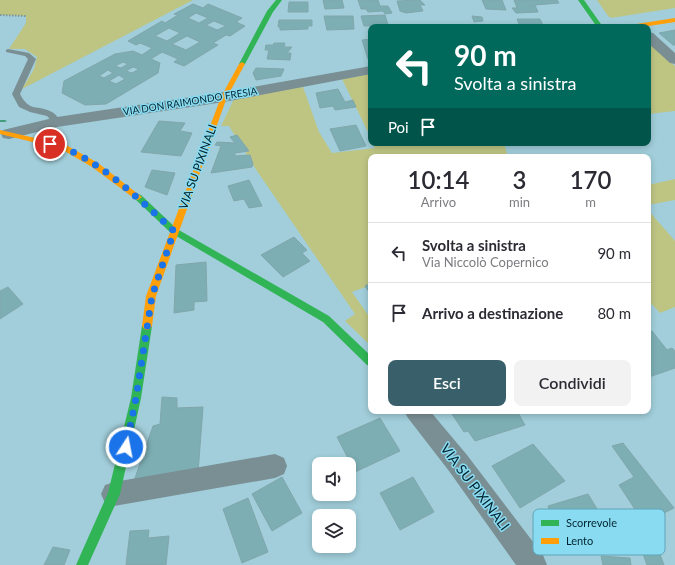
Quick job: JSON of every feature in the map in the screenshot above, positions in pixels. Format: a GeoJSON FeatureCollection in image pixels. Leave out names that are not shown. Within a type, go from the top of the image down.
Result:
{"type":"FeatureCollection","features":[{"type":"Feature","properties":{"kind":"street","name":"VIA SU PIXINALI"},"geometry":{"type":"LineString","coordinates":[[82,565],[114,494],[134,405],[152,296],[174,231],[224,96],[270,11],[279,0]]}},
{"type":"Feature","properties":{"kind":"street"},"geometry":{"type":"LineString","coordinates":[[581,0],[598,24]]}},
{"type":"Feature","properties":{"kind":"street"},"geometry":{"type":"LineString","coordinates":[[651,24],[675,20]]}},
{"type":"Feature","properties":{"kind":"street"},"geometry":{"type":"LineString","coordinates":[[651,39],[675,60]]}},
{"type":"Feature","properties":{"kind":"street","name":"VIA DON RAIMONDO FRESIA"},"geometry":{"type":"LineString","coordinates":[[5,133],[57,122],[224,96],[368,71]]}},
{"type":"Feature","properties":{"kind":"street"},"geometry":{"type":"LineString","coordinates":[[5,133],[63,147],[94,165],[141,199],[174,231],[326,319],[368,359]]}},
{"type":"Feature","properties":{"kind":"street","name":"VIA SU PIXINALI"},"geometry":{"type":"LineString","coordinates":[[418,414],[458,463],[533,565]]}},
{"type":"Feature","properties":{"kind":"street"},"geometry":{"type":"LineString","coordinates":[[114,494],[275,466]]}},
{"type":"Feature","properties":{"kind":"lane"},"geometry":{"type":"LineString","coordinates":[[8,51],[27,54],[32,59],[16,94],[22,105],[32,110],[50,114],[57,122]]}},
{"type":"Feature","properties":{"kind":"path"},"geometry":{"type":"LineString","coordinates":[[0,15],[26,16]]}},
{"type":"Feature","properties":{"kind":"green space"},"geometry":{"type":"Polygon","coordinates":[[[0,0],[193,0],[22,89],[34,69],[37,57],[25,49],[9,49],[26,23],[26,16],[0,15],[0,0]]]}},
{"type":"Feature","properties":{"kind":"green space"},"geometry":{"type":"Polygon","coordinates":[[[597,0],[675,0],[675,8],[611,18],[597,0]]]}},
{"type":"Feature","properties":{"kind":"green space"},"geometry":{"type":"Polygon","coordinates":[[[651,44],[675,66],[675,111],[651,114],[651,44]]]}},
{"type":"Feature","properties":{"kind":"green space"},"geometry":{"type":"Polygon","coordinates":[[[368,75],[368,132],[342,79],[368,75]]]}},
{"type":"Feature","properties":{"kind":"green space"},"geometry":{"type":"Polygon","coordinates":[[[303,87],[319,132],[332,153],[375,148],[374,146],[505,146],[507,154],[368,154],[368,286],[352,292],[368,315],[368,343],[345,321],[355,314],[257,171],[229,126],[221,126],[235,97],[303,87]]]}},
{"type":"Feature","properties":{"kind":"green space"},"geometry":{"type":"Polygon","coordinates":[[[675,179],[675,200],[651,204],[651,184],[675,179]]]}},
{"type":"Feature","properties":{"kind":"green space"},"geometry":{"type":"Polygon","coordinates":[[[651,213],[675,241],[675,307],[660,313],[651,303],[651,213]]]}},
{"type":"Feature","properties":{"kind":"building"},"geometry":{"type":"Polygon","coordinates":[[[323,0],[342,0],[344,8],[325,9],[323,0]]]}},
{"type":"Feature","properties":{"kind":"building"},"geometry":{"type":"Polygon","coordinates":[[[358,0],[378,0],[380,6],[388,6],[392,13],[385,14],[383,11],[368,12],[366,9],[361,9],[358,0]]]}},
{"type":"Feature","properties":{"kind":"building"},"geometry":{"type":"Polygon","coordinates":[[[420,0],[425,5],[420,5],[423,11],[406,13],[400,11],[397,1],[420,0]]]}},
{"type":"Feature","properties":{"kind":"building"},"geometry":{"type":"Polygon","coordinates":[[[482,0],[502,0],[506,10],[486,9],[482,0]]]}},
{"type":"Feature","properties":{"kind":"building"},"geometry":{"type":"Polygon","coordinates":[[[514,0],[557,0],[559,3],[535,5],[538,12],[516,13],[512,8],[517,8],[514,0]]]}},
{"type":"Feature","properties":{"kind":"building"},"geometry":{"type":"Polygon","coordinates":[[[289,2],[308,2],[308,12],[288,12],[289,2]]]}},
{"type":"Feature","properties":{"kind":"building"},"geometry":{"type":"Polygon","coordinates":[[[193,4],[203,8],[208,4],[242,18],[236,22],[245,26],[230,36],[226,35],[213,43],[218,45],[184,66],[174,62],[178,59],[162,52],[151,59],[160,63],[158,73],[106,104],[85,105],[62,93],[64,81],[115,54],[133,51],[142,55],[152,48],[140,43],[136,45],[128,41],[162,21],[165,23],[178,15],[174,14],[193,4]],[[196,13],[188,18],[199,23],[208,18],[196,13]],[[214,21],[206,25],[217,30],[226,26],[214,21]],[[169,28],[155,36],[167,41],[180,33],[169,28]],[[187,36],[172,44],[186,50],[200,42],[187,36]],[[123,62],[115,66],[121,68],[128,64],[123,62]],[[133,67],[126,71],[132,73],[139,69],[133,67]],[[108,70],[99,76],[104,78],[113,73],[108,70]],[[119,75],[109,81],[116,84],[125,79],[119,75]]]}},
{"type":"Feature","properties":{"kind":"building"},"geometry":{"type":"Polygon","coordinates":[[[385,15],[388,24],[368,24],[368,26],[364,26],[361,16],[385,15]]]}},
{"type":"Feature","properties":{"kind":"building"},"geometry":{"type":"Polygon","coordinates":[[[324,16],[353,16],[354,29],[327,30],[324,16]]]}},
{"type":"Feature","properties":{"kind":"building"},"geometry":{"type":"Polygon","coordinates":[[[472,16],[482,17],[483,21],[474,22],[472,16]]]}},
{"type":"Feature","properties":{"kind":"building"},"geometry":{"type":"Polygon","coordinates":[[[517,19],[540,19],[542,24],[519,24],[517,19]]]}},
{"type":"Feature","properties":{"kind":"building"},"geometry":{"type":"Polygon","coordinates":[[[279,20],[312,20],[312,26],[308,26],[308,29],[280,30],[280,27],[278,27],[279,20]]]}},
{"type":"Feature","properties":{"kind":"building"},"geometry":{"type":"Polygon","coordinates":[[[675,30],[675,45],[659,33],[675,30]]]}},
{"type":"Feature","properties":{"kind":"building"},"geometry":{"type":"Polygon","coordinates":[[[368,39],[368,59],[362,40],[368,39]]]}},
{"type":"Feature","properties":{"kind":"building"},"geometry":{"type":"Polygon","coordinates":[[[274,43],[285,43],[284,47],[292,47],[287,53],[291,53],[290,60],[267,59],[269,50],[265,50],[266,45],[273,45],[274,43]]]}},
{"type":"Feature","properties":{"kind":"building"},"geometry":{"type":"Polygon","coordinates":[[[256,68],[284,69],[281,76],[256,80],[253,73],[256,68]]]}},
{"type":"Feature","properties":{"kind":"building"},"geometry":{"type":"Polygon","coordinates":[[[338,89],[345,102],[353,100],[356,107],[335,110],[333,106],[320,108],[316,93],[338,89]]]}},
{"type":"Feature","properties":{"kind":"building"},"geometry":{"type":"Polygon","coordinates":[[[159,121],[185,123],[180,131],[192,133],[181,156],[141,152],[159,121]]]}},
{"type":"Feature","properties":{"kind":"building"},"geometry":{"type":"Polygon","coordinates":[[[356,125],[366,146],[340,151],[330,129],[356,125]]]}},
{"type":"Feature","properties":{"kind":"building"},"geometry":{"type":"Polygon","coordinates":[[[237,135],[249,151],[235,153],[235,156],[250,155],[253,164],[252,167],[211,173],[221,146],[215,145],[217,142],[235,143],[230,137],[237,135]]]}},
{"type":"Feature","properties":{"kind":"building"},"geometry":{"type":"Polygon","coordinates":[[[152,170],[175,173],[167,195],[145,187],[152,170]]]}},
{"type":"Feature","properties":{"kind":"building"},"geometry":{"type":"Polygon","coordinates":[[[249,180],[262,206],[249,208],[244,199],[234,201],[228,186],[249,180]]]}},
{"type":"Feature","properties":{"kind":"building"},"geometry":{"type":"Polygon","coordinates":[[[294,237],[307,250],[302,253],[310,261],[283,277],[261,255],[294,237]]]}},
{"type":"Feature","properties":{"kind":"building"},"geometry":{"type":"Polygon","coordinates":[[[206,262],[207,301],[194,302],[194,310],[174,313],[176,265],[206,262]]]}},
{"type":"Feature","properties":{"kind":"building"},"geometry":{"type":"Polygon","coordinates":[[[8,287],[23,304],[0,319],[0,291],[8,287]]]}},
{"type":"Feature","properties":{"kind":"building"},"geometry":{"type":"Polygon","coordinates":[[[651,331],[667,350],[672,348],[675,351],[675,368],[651,376],[651,331]]]}},
{"type":"Feature","properties":{"kind":"building"},"geometry":{"type":"Polygon","coordinates":[[[162,397],[177,398],[177,408],[203,407],[198,473],[133,484],[153,426],[160,424],[162,397]]]}},
{"type":"Feature","properties":{"kind":"building"},"geometry":{"type":"Polygon","coordinates":[[[452,414],[519,414],[525,425],[475,441],[468,431],[464,432],[452,414]]]}},
{"type":"Feature","properties":{"kind":"building"},"geometry":{"type":"Polygon","coordinates":[[[380,418],[400,451],[356,472],[356,457],[347,457],[337,437],[380,418]]]}},
{"type":"Feature","properties":{"kind":"building"},"geometry":{"type":"Polygon","coordinates":[[[623,443],[674,508],[665,512],[665,509],[635,509],[619,485],[634,477],[612,446],[623,443]]]}},
{"type":"Feature","properties":{"kind":"building"},"geometry":{"type":"Polygon","coordinates":[[[533,444],[565,481],[520,508],[492,466],[533,444]]]}},
{"type":"Feature","properties":{"kind":"building"},"geometry":{"type":"Polygon","coordinates":[[[282,477],[302,513],[272,531],[252,494],[282,477]]]}},
{"type":"Feature","properties":{"kind":"building"},"geometry":{"type":"Polygon","coordinates":[[[413,477],[434,512],[400,530],[380,493],[413,477]]]}},
{"type":"Feature","properties":{"kind":"building"},"geometry":{"type":"Polygon","coordinates":[[[588,494],[597,509],[549,509],[548,506],[588,494]]]}},
{"type":"Feature","properties":{"kind":"building"},"geometry":{"type":"Polygon","coordinates":[[[248,498],[268,552],[242,563],[223,509],[248,498]]]}},
{"type":"Feature","properties":{"kind":"building"},"geometry":{"type":"Polygon","coordinates":[[[149,530],[148,538],[169,536],[166,565],[126,565],[130,531],[149,530]]]}},
{"type":"Feature","properties":{"kind":"building"},"geometry":{"type":"Polygon","coordinates":[[[53,547],[70,550],[64,565],[44,565],[53,547]]]}},
{"type":"Feature","properties":{"kind":"building"},"geometry":{"type":"Polygon","coordinates":[[[643,555],[660,555],[664,565],[647,565],[643,555]]]}},
{"type":"Feature","properties":{"kind":"building"},"geometry":{"type":"Polygon","coordinates":[[[601,556],[630,558],[631,565],[603,565],[601,556]]]}},
{"type":"Feature","properties":{"kind":"waterway"},"geometry":{"type":"LineString","coordinates":[[0,121],[5,121]]}},
{"type":"Feature","properties":{"kind":"traffic: fast"},"geometry":{"type":"LineString","coordinates":[[242,64],[270,11],[279,0]]}},
{"type":"Feature","properties":{"kind":"traffic: fast"},"geometry":{"type":"LineString","coordinates":[[581,0],[598,24]]}},
{"type":"Feature","properties":{"kind":"traffic: fast"},"geometry":{"type":"LineString","coordinates":[[138,197],[174,231],[326,319],[368,359]]}},
{"type":"Feature","properties":{"kind":"traffic: fast"},"geometry":{"type":"LineString","coordinates":[[82,565],[114,494],[136,398],[147,326]]}},
{"type":"Feature","properties":{"kind":"traffic: slow"},"geometry":{"type":"LineString","coordinates":[[649,24],[675,20]]}},
{"type":"Feature","properties":{"kind":"traffic: slow"},"geometry":{"type":"LineString","coordinates":[[147,326],[151,296],[224,97],[242,64]]}},
{"type":"Feature","properties":{"kind":"traffic: slow"},"geometry":{"type":"LineString","coordinates":[[0,132],[63,147],[95,165],[138,197]]}},
{"type":"Feature","properties":{"kind":"route"},"geometry":{"type":"LineString","coordinates":[[50,144],[63,147],[94,165],[141,199],[174,231],[152,296],[136,398],[126,447]]}}]}
